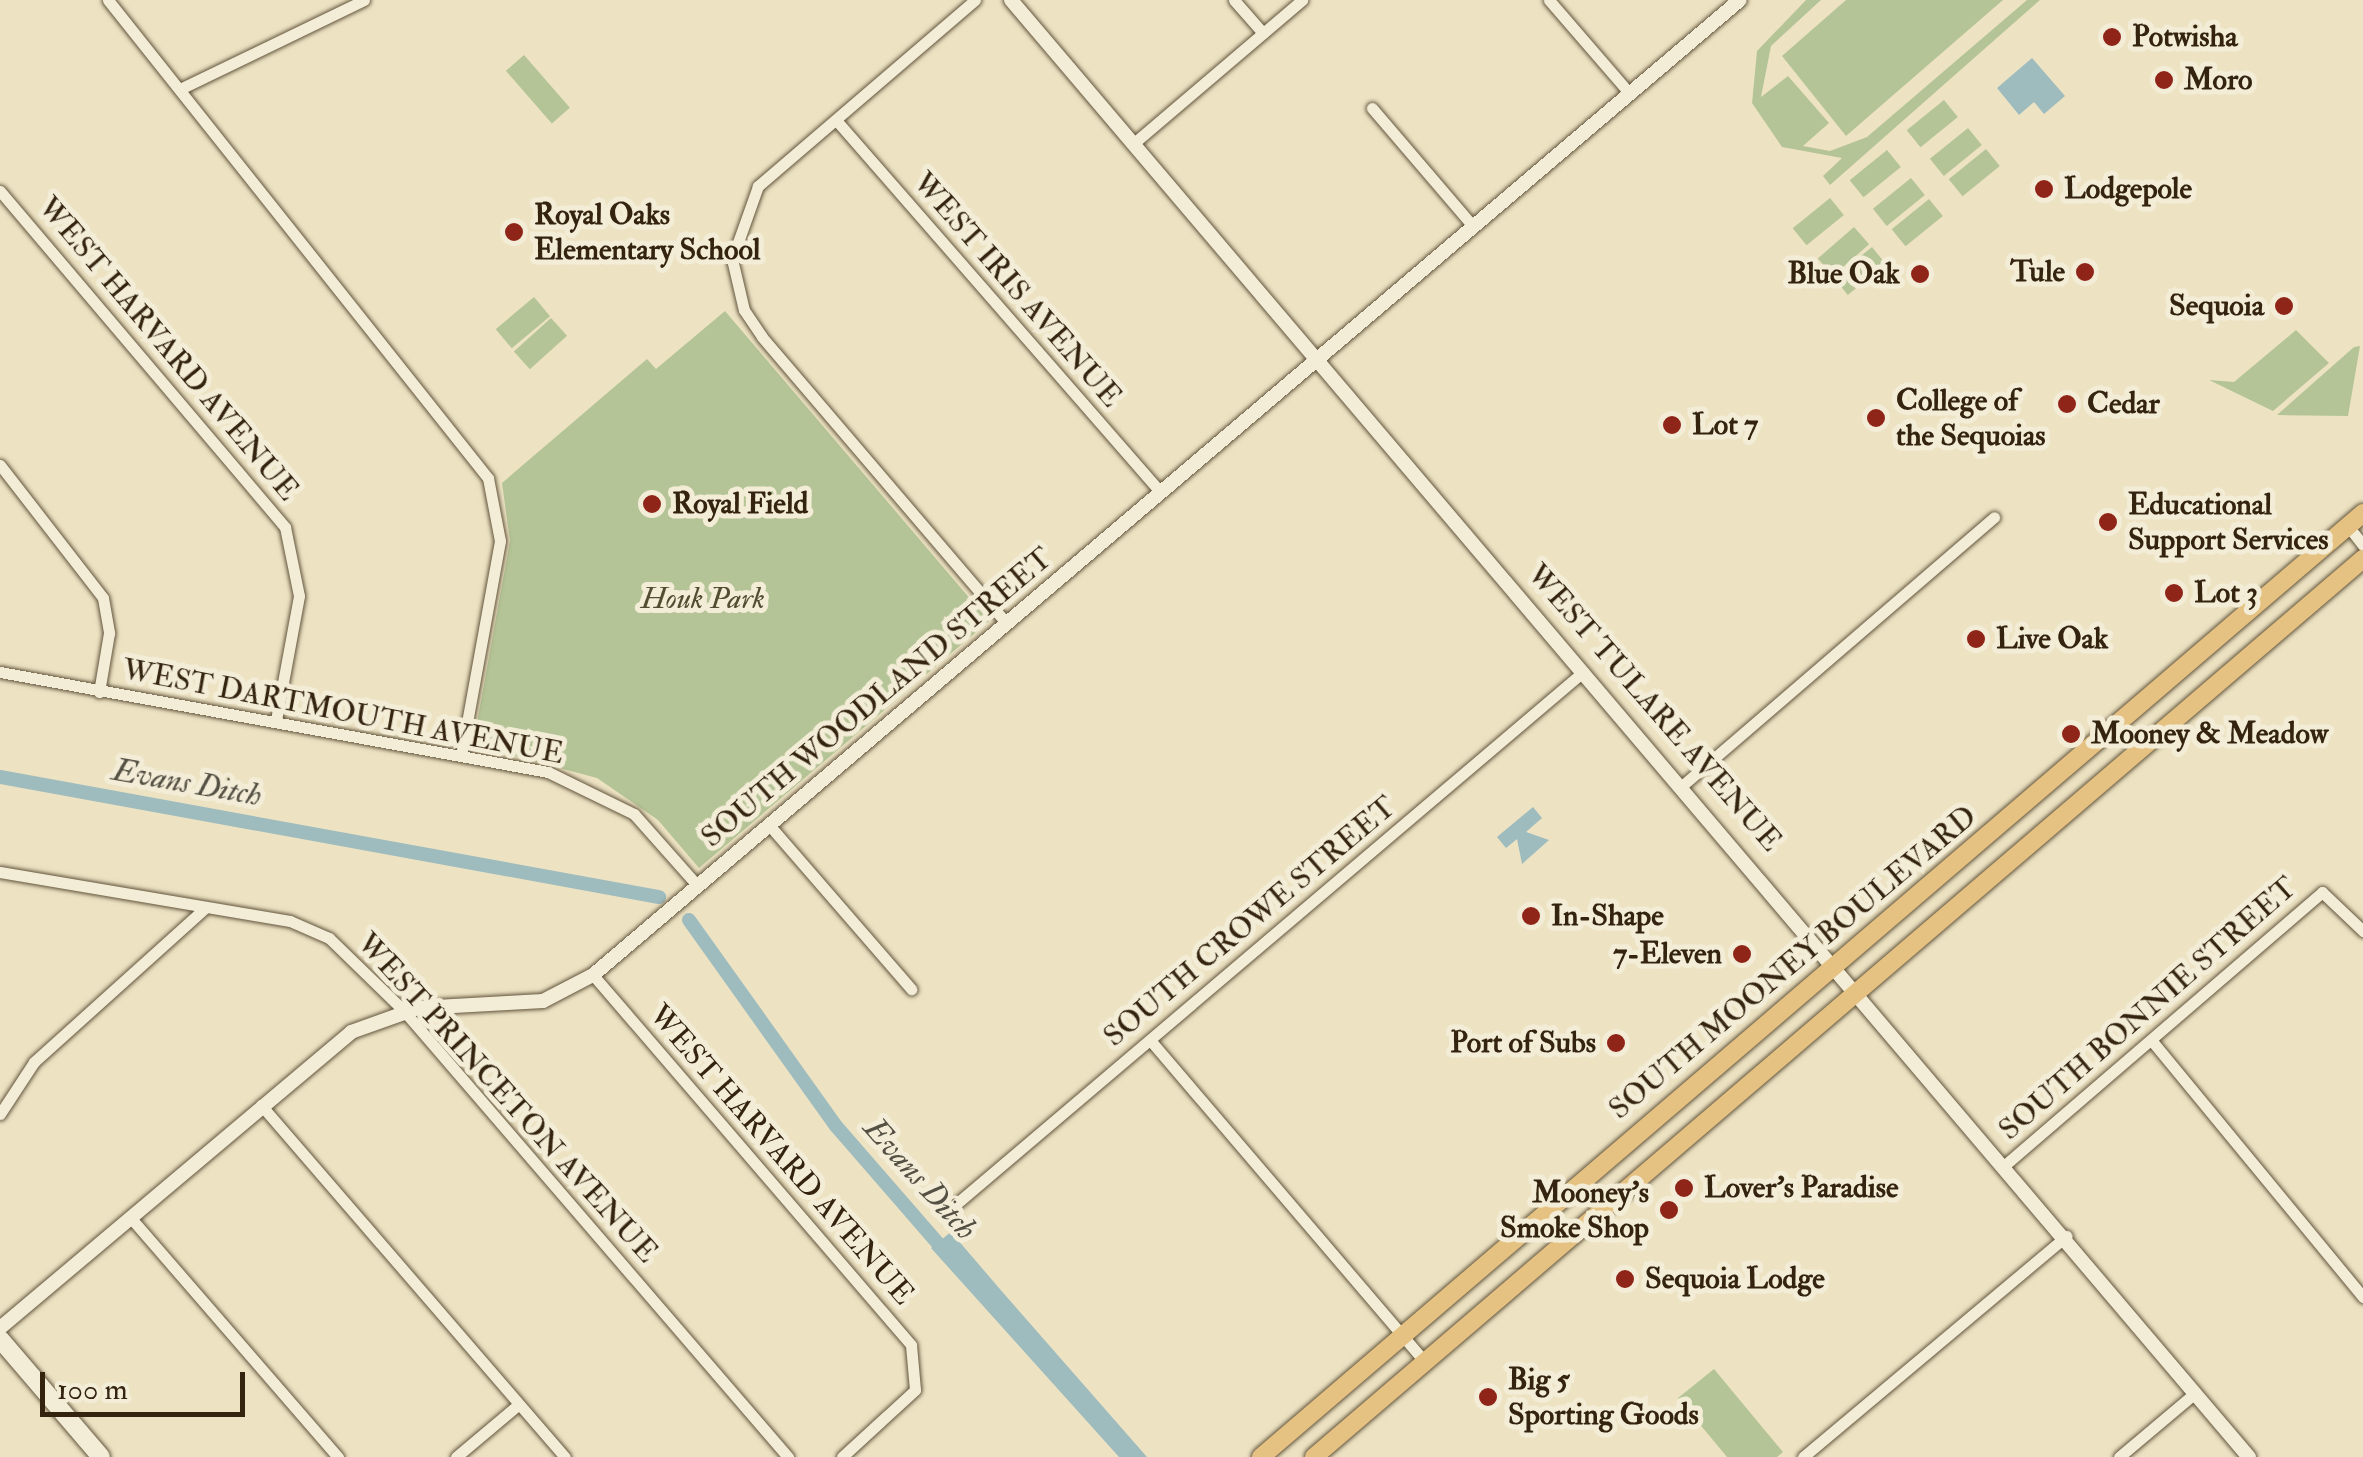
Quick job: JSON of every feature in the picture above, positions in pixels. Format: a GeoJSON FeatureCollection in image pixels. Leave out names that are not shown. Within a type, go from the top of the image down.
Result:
{"type":"FeatureCollection","features":[{"type":"Feature","properties":{"kind":"main road","name":"SOUTH MOONEY BOULEVARD"},"geometry":{"type":"LineString","coordinates":[[1261,1457],[2363,513]]}},
{"type":"Feature","properties":{"kind":"main road","name":"SOUTH MOONEY BOULEVARD"},"geometry":{"type":"LineString","coordinates":[[1314,1457],[2363,559]]}},
{"type":"Feature","properties":{"kind":"main road"},"geometry":{"type":"LineString","coordinates":[[0,1339],[101,1457]]}},
{"type":"Feature","properties":{"kind":"street"},"geometry":{"type":"LineString","coordinates":[[108,0],[182,88],[259,202],[472,452],[493,490],[500,542],[462,755]]}},
{"type":"Feature","properties":{"kind":"street"},"geometry":{"type":"LineString","coordinates":[[182,88],[364,0]]}},
{"type":"Feature","properties":{"kind":"street"},"geometry":{"type":"LineString","coordinates":[[975,0],[758,186],[732,259],[744,310],[762,337],[1006,624]]}},
{"type":"Feature","properties":{"kind":"street","name":"WEST TULARE AVENUE"},"geometry":{"type":"LineString","coordinates":[[1011,0],[1583,672],[1861,990],[2249,1457]]}},
{"type":"Feature","properties":{"kind":"street"},"geometry":{"type":"LineString","coordinates":[[1234,0],[1263,33]]}},
{"type":"Feature","properties":{"kind":"street"},"geometry":{"type":"LineString","coordinates":[[1134,143],[1302,0]]}},
{"type":"Feature","properties":{"kind":"street"},"geometry":{"type":"LineString","coordinates":[[1549,0],[1630,94]]}},
{"type":"Feature","properties":{"kind":"street","name":"SOUTH WOODLAND STREET"},"geometry":{"type":"LineString","coordinates":[[0,1328],[350,1032],[404,1011],[516,1006],[593,975],[1740,0]]}},
{"type":"Feature","properties":{"kind":"street"},"geometry":{"type":"LineString","coordinates":[[1372,108],[1472,225]]}},
{"type":"Feature","properties":{"kind":"street","name":"WEST IRIS AVENUE"},"geometry":{"type":"LineString","coordinates":[[836,120],[1161,492]]}},
{"type":"Feature","properties":{"kind":"street","name":"WEST HARVARD AVENUE"},"geometry":{"type":"LineString","coordinates":[[0,191],[285,527],[299,596],[276,720]]}},
{"type":"Feature","properties":{"kind":"street"},"geometry":{"type":"LineString","coordinates":[[0,465],[103,598],[109,632],[99,692]]}},
{"type":"Feature","properties":{"kind":"street"},"geometry":{"type":"LineString","coordinates":[[1684,784],[1994,517]]}},
{"type":"Feature","properties":{"kind":"street"},"geometry":{"type":"LineString","coordinates":[[2348,526],[2363,545]]}},
{"type":"Feature","properties":{"kind":"street","name":"WEST DARTMOUTH AVENUE"},"geometry":{"type":"LineString","coordinates":[[0,672],[548,772],[612,800],[698,886]]}},
{"type":"Feature","properties":{"kind":"street","name":"SOUTH CROWE STREET"},"geometry":{"type":"LineString","coordinates":[[949,1210],[1583,672]]}},
{"type":"Feature","properties":{"kind":"street"},"geometry":{"type":"LineString","coordinates":[[770,826],[911,989]]}},
{"type":"Feature","properties":{"kind":"street","name":"WEST PRINCETON AVENUE"},"geometry":{"type":"LineString","coordinates":[[0,872],[205,908],[330,938],[404,1011],[788,1457]]}},
{"type":"Feature","properties":{"kind":"street","name":"SOUTH BONNIE STREET"},"geometry":{"type":"LineString","coordinates":[[2006,1164],[2322,892],[2363,931]]}},
{"type":"Feature","properties":{"kind":"street"},"geometry":{"type":"LineString","coordinates":[[0,1114],[34,1062],[205,908]]}},
{"type":"Feature","properties":{"kind":"street","name":"WEST HARVARD AVENUE"},"geometry":{"type":"LineString","coordinates":[[593,975],[911,1345],[921,1372],[903,1404],[842,1457]]}},
{"type":"Feature","properties":{"kind":"street"},"geometry":{"type":"LineString","coordinates":[[1150,1040],[1425,1362]]}},
{"type":"Feature","properties":{"kind":"street"},"geometry":{"type":"LineString","coordinates":[[2152,1041],[2363,1297]]}},
{"type":"Feature","properties":{"kind":"street"},"geometry":{"type":"LineString","coordinates":[[262,1106],[565,1457]]}},
{"type":"Feature","properties":{"kind":"street"},"geometry":{"type":"LineString","coordinates":[[130,1217],[338,1457]]}},
{"type":"Feature","properties":{"kind":"street"},"geometry":{"type":"LineString","coordinates":[[1803,1457],[2066,1236]]}},
{"type":"Feature","properties":{"kind":"street"},"geometry":{"type":"LineString","coordinates":[[2119,1457],[2195,1393]]}},
{"type":"Feature","properties":{"kind":"street"},"geometry":{"type":"LineString","coordinates":[[456,1457],[519,1404]]}},
{"type":"Feature","properties":{"kind":"green space"},"geometry":{"type":"Polygon","coordinates":[[[1806,0],[1821,0],[1771,46],[1761,97],[1788,76],[1829,123],[1803,146],[1830,151],[1867,137],[2027,0],[2040,0],[1830,185],[1823,176],[1842,158],[1782,147],[1752,103],[1757,51],[1806,0]]]}},
{"type":"Feature","properties":{"kind":"green space"},"geometry":{"type":"Polygon","coordinates":[[[1846,0],[2003,0],[1846,136],[1782,56],[1846,0]]]}},
{"type":"Feature","properties":{"kind":"green space"},"geometry":{"type":"Polygon","coordinates":[[[524,55],[570,108],[552,124],[506,71],[524,55]]]}},
{"type":"Feature","properties":{"kind":"green space"},"geometry":{"type":"Polygon","coordinates":[[[1944,100],[1958,117],[1921,147],[1907,130],[1944,100]]]}},
{"type":"Feature","properties":{"kind":"green space"},"geometry":{"type":"Polygon","coordinates":[[[1968,128],[1982,145],[1944,176],[1930,159],[1968,128]]]}},
{"type":"Feature","properties":{"kind":"green space"},"geometry":{"type":"Polygon","coordinates":[[[1986,149],[2000,166],[1963,196],[1949,179],[1986,149]]]}},
{"type":"Feature","properties":{"kind":"green space"},"geometry":{"type":"Polygon","coordinates":[[[1887,150],[1901,167],[1864,197],[1850,180],[1887,150]]]}},
{"type":"Feature","properties":{"kind":"green space"},"geometry":{"type":"Polygon","coordinates":[[[1911,178],[1925,195],[1887,226],[1873,209],[1911,178]]]}},
{"type":"Feature","properties":{"kind":"green space"},"geometry":{"type":"Polygon","coordinates":[[[1830,198],[1844,215],[1807,245],[1793,228],[1830,198]]]}},
{"type":"Feature","properties":{"kind":"green space"},"geometry":{"type":"Polygon","coordinates":[[[1929,199],[1943,216],[1906,246],[1892,229],[1929,199]]]}},
{"type":"Feature","properties":{"kind":"green space"},"geometry":{"type":"Polygon","coordinates":[[[1854,227],[1869,244],[1833,276],[1818,258],[1854,227]]]}},
{"type":"Feature","properties":{"kind":"green space"},"geometry":{"type":"Polygon","coordinates":[[[1872,247],[1886,264],[1848,295],[1834,278],[1872,247]]]}},
{"type":"Feature","properties":{"kind":"green space"},"geometry":{"type":"Polygon","coordinates":[[[534,297],[550,316],[512,348],[496,329],[534,297]]]}},
{"type":"Feature","properties":{"kind":"green space","name":"Houk Park"},"geometry":{"type":"Polygon","coordinates":[[[725,311],[989,621],[699,868],[658,820],[597,778],[473,745],[510,541],[502,483],[647,359],[656,369],[725,311]]]}},
{"type":"Feature","properties":{"kind":"green space"},"geometry":{"type":"Polygon","coordinates":[[[551,318],[567,336],[530,369],[514,351],[551,318]]]}},
{"type":"Feature","properties":{"kind":"green space"},"geometry":{"type":"Polygon","coordinates":[[[2296,330],[2329,363],[2273,411],[2209,380],[2234,382],[2296,330]]]}},
{"type":"Feature","properties":{"kind":"green space"},"geometry":{"type":"Polygon","coordinates":[[[2360,346],[2348,416],[2277,415],[2354,347],[2360,346]]]}},
{"type":"Feature","properties":{"kind":"green space"},"geometry":{"type":"Polygon","coordinates":[[[1714,1369],[1783,1452],[1777,1457],[1727,1457],[1678,1398],[1714,1369]]]}},
{"type":"Feature","properties":{"kind":"water"},"geometry":{"type":"Polygon","coordinates":[[[2032,58],[2065,96],[2044,114],[2034,102],[2019,115],[1997,88],[2032,58]]]}},
{"type":"Feature","properties":{"kind":"water"},"geometry":{"type":"Polygon","coordinates":[[[1533,807],[1542,818],[1526,832],[1549,840],[1522,864],[1517,839],[1506,848],[1497,837],[1533,807]]]}},
{"type":"Feature","properties":{"kind":"water"},"geometry":{"type":"Polygon","coordinates":[[[951,1232],[1147,1457],[1119,1457],[931,1248],[951,1232]]]}},
{"type":"Feature","properties":{"kind":"waterway","name":"Evans Ditch"},"geometry":{"type":"LineString","coordinates":[[0,777],[659,897]]}},
{"type":"Feature","properties":{"kind":"waterway","name":"Evans Ditch"},"geometry":{"type":"LineString","coordinates":[[689,920],[836,1126],[950,1257]]}},
{"type":"Feature","properties":{"kind":"place","name":"Potwisha"},"geometry":{"type":"Point","coordinates":[2112,37]}},
{"type":"Feature","properties":{"kind":"place","name":"Moro"},"geometry":{"type":"Point","coordinates":[2164,80]}},
{"type":"Feature","properties":{"kind":"place","name":"Lodgepole"},"geometry":{"type":"Point","coordinates":[2044,189]}},
{"type":"Feature","properties":{"kind":"place","name":"Royal Oaks Elementary School"},"geometry":{"type":"Point","coordinates":[514,232]}},
{"type":"Feature","properties":{"kind":"place","name":"Tule"},"geometry":{"type":"Point","coordinates":[2085,272]}},
{"type":"Feature","properties":{"kind":"place","name":"Blue Oak"},"geometry":{"type":"Point","coordinates":[1920,274]}},
{"type":"Feature","properties":{"kind":"place","name":"Sequoia"},"geometry":{"type":"Point","coordinates":[2284,306]}},
{"type":"Feature","properties":{"kind":"place","name":"Cedar"},"geometry":{"type":"Point","coordinates":[2067,404]}},
{"type":"Feature","properties":{"kind":"place","name":"College of the Sequoias"},"geometry":{"type":"Point","coordinates":[1876,418]}},
{"type":"Feature","properties":{"kind":"place","name":"Lot 7"},"geometry":{"type":"Point","coordinates":[1672,425]}},
{"type":"Feature","properties":{"kind":"place","name":"Royal Field"},"geometry":{"type":"Point","coordinates":[652,504]}},
{"type":"Feature","properties":{"kind":"place","name":"Educational Support Services"},"geometry":{"type":"Point","coordinates":[2108,522]}},
{"type":"Feature","properties":{"kind":"place","name":"Lot 3"},"geometry":{"type":"Point","coordinates":[2174,593]}},
{"type":"Feature","properties":{"kind":"place","name":"Live Oak"},"geometry":{"type":"Point","coordinates":[1976,639]}},
{"type":"Feature","properties":{"kind":"place","name":"Mooney & Meadow"},"geometry":{"type":"Point","coordinates":[2071,734]}},
{"type":"Feature","properties":{"kind":"place","name":"In-Shape"},"geometry":{"type":"Point","coordinates":[1531,916]}},
{"type":"Feature","properties":{"kind":"place","name":"7-Eleven"},"geometry":{"type":"Point","coordinates":[1742,954]}},
{"type":"Feature","properties":{"kind":"place","name":"Port of Subs"},"geometry":{"type":"Point","coordinates":[1616,1043]}},
{"type":"Feature","properties":{"kind":"place","name":"Lover's Paradise"},"geometry":{"type":"Point","coordinates":[1684,1188]}},
{"type":"Feature","properties":{"kind":"place","name":"Mooney’s Smoke Shop"},"geometry":{"type":"Point","coordinates":[1669,1210]}},
{"type":"Feature","properties":{"kind":"place","name":"Sequoia Lodge"},"geometry":{"type":"Point","coordinates":[1625,1279]}},
{"type":"Feature","properties":{"kind":"place","name":"Big 5 Sporting Goods"},"geometry":{"type":"Point","coordinates":[1488,1397]}}]}
